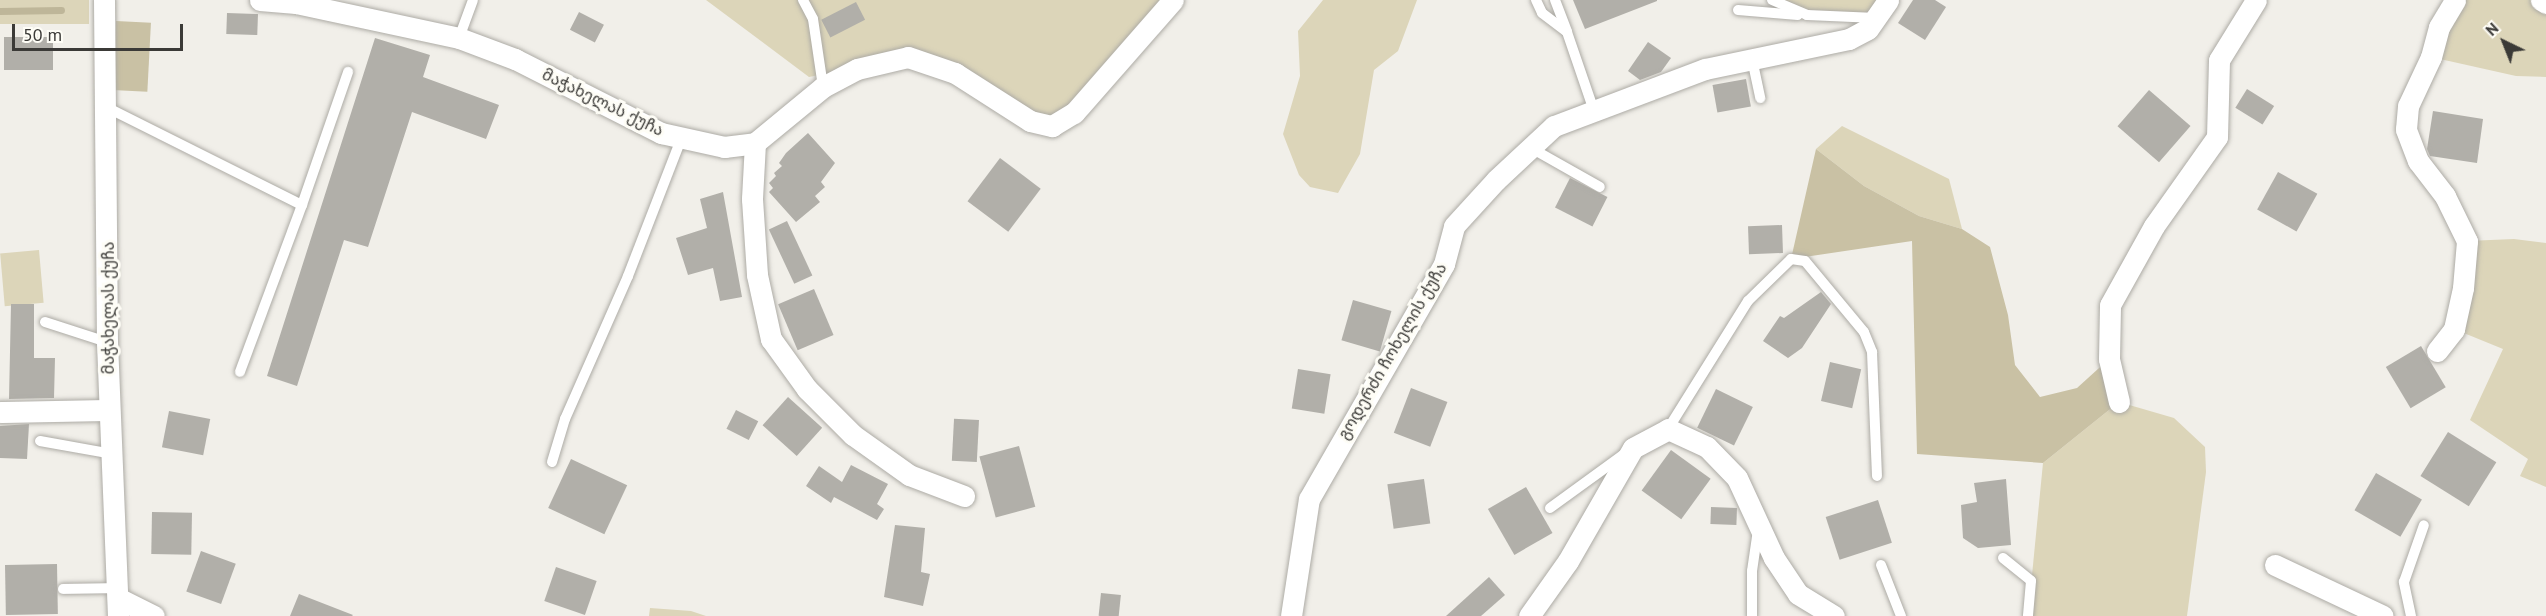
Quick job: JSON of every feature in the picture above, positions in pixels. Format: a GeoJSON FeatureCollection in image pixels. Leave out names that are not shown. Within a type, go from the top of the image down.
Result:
{"type":"FeatureCollection","features":[{"type":"Feature","properties":{"kind":"street","name":"მაჭახელას ქუჩა"},"geometry":{"type":"LineString","coordinates":[[104,0],[107,342],[118,600]]}},
{"type":"Feature","properties":{"kind":"street","name":"მაჭახელას ქუჩა"},"geometry":{"type":"LineString","coordinates":[[260,0],[296,3],[459,38],[515,60],[661,133],[724,147],[755,143]]}},
{"type":"Feature","properties":{"kind":"street"},"geometry":{"type":"LineString","coordinates":[[964,496],[909,475],[854,435],[807,389],[771,339],[757,275],[752,199],[755,143],[823,87],[857,69],[908,57],[955,73],[1030,121],[1052,126],[1074,113],[1173,0]]}},
{"type":"Feature","properties":{"kind":"street","name":"გოდერძი ჩოხელის ქუჩა"},"geometry":{"type":"LineString","coordinates":[[1291,616],[1309,499],[1444,264],[1454,226],[1554,126],[1593,108],[1705,69],[1849,39],[1868,29],[1888,0]]}},
{"type":"Feature","properties":{"kind":"street"},"geometry":{"type":"LineString","coordinates":[[2118,402],[2109,359],[2110,305],[2154,226],[2217,138],[2219,60],[2256,0]]}},
{"type":"Feature","properties":{"kind":"street"},"geometry":{"type":"LineString","coordinates":[[2437,351],[2454,328],[2463,288],[2467,241],[2445,196],[2418,160],[2406,129],[2408,106],[2431,57],[2439,27],[2455,0]]}},
{"type":"Feature","properties":{"kind":"street"},"geometry":{"type":"LineString","coordinates":[[2541,0],[2546,3]]}},
{"type":"Feature","properties":{"kind":"street"},"geometry":{"type":"LineString","coordinates":[[0,412],[109,410]]}},
{"type":"Feature","properties":{"kind":"street"},"geometry":{"type":"LineString","coordinates":[[1529,616],[1568,561],[1633,448],[1668,429],[1707,447],[1737,478],[1774,558],[1798,594],[1834,616]]}},
{"type":"Feature","properties":{"kind":"street"},"geometry":{"type":"LineString","coordinates":[[2275,565],[2383,616]]}},
{"type":"Feature","properties":{"kind":"street"},"geometry":{"type":"LineString","coordinates":[[118,600],[154,616]]}},
{"type":"Feature","properties":{"kind":"lane"},"geometry":{"type":"LineString","coordinates":[[459,38],[472,0]]}},
{"type":"Feature","properties":{"kind":"lane"},"geometry":{"type":"LineString","coordinates":[[803,0],[813,19],[823,87]]}},
{"type":"Feature","properties":{"kind":"lane"},"geometry":{"type":"LineString","coordinates":[[1536,0],[1542,13],[1567,32]]}},
{"type":"Feature","properties":{"kind":"lane"},"geometry":{"type":"LineString","coordinates":[[1556,0],[1593,108]]}},
{"type":"Feature","properties":{"kind":"lane"},"geometry":{"type":"LineString","coordinates":[[1772,0],[1807,15]]}},
{"type":"Feature","properties":{"kind":"lane"},"geometry":{"type":"LineString","coordinates":[[1738,10],[1877,18]]}},
{"type":"Feature","properties":{"kind":"lane"},"geometry":{"type":"LineString","coordinates":[[1752,59],[1760,98]]}},
{"type":"Feature","properties":{"kind":"lane"},"geometry":{"type":"LineString","coordinates":[[240,372],[348,72]]}},
{"type":"Feature","properties":{"kind":"lane"},"geometry":{"type":"LineString","coordinates":[[106,107],[302,205]]}},
{"type":"Feature","properties":{"kind":"lane"},"geometry":{"type":"LineString","coordinates":[[552,462],[565,419],[628,276],[682,137]]}},
{"type":"Feature","properties":{"kind":"lane"},"geometry":{"type":"LineString","coordinates":[[1531,148],[1600,187]]}},
{"type":"Feature","properties":{"kind":"lane"},"geometry":{"type":"LineString","coordinates":[[1668,429],[1748,301],[1791,259],[1805,261],[1864,332],[1872,352],[1877,476]]}},
{"type":"Feature","properties":{"kind":"lane"},"geometry":{"type":"LineString","coordinates":[[45,322],[107,342]]}},
{"type":"Feature","properties":{"kind":"lane"},"geometry":{"type":"LineString","coordinates":[[40,441],[112,454]]}},
{"type":"Feature","properties":{"kind":"lane"},"geometry":{"type":"LineString","coordinates":[[1550,508],[1633,448]]}},
{"type":"Feature","properties":{"kind":"lane"},"geometry":{"type":"LineString","coordinates":[[1752,616],[1752,571],[1759,522]]}},
{"type":"Feature","properties":{"kind":"lane"},"geometry":{"type":"LineString","coordinates":[[2411,616],[2404,582],[2424,525]]}},
{"type":"Feature","properties":{"kind":"lane"},"geometry":{"type":"LineString","coordinates":[[2003,558],[2031,581],[2028,616]]}},
{"type":"Feature","properties":{"kind":"lane"},"geometry":{"type":"LineString","coordinates":[[1881,565],[1901,616]]}},
{"type":"Feature","properties":{"kind":"lane"},"geometry":{"type":"LineString","coordinates":[[63,590],[118,600]]}},
{"type":"Feature","properties":{"kind":"shaded area"},"geometry":{"type":"Polygon","coordinates":[[[0,0],[89,0],[89,24],[0,24],[0,0]]]}},
{"type":"Feature","properties":{"kind":"shaded area"},"geometry":{"type":"Polygon","coordinates":[[[706,0],[1173,0],[1052,126],[908,57],[809,77],[706,0]]]}},
{"type":"Feature","properties":{"kind":"shaded area"},"geometry":{"type":"Polygon","coordinates":[[[1323,0],[1417,0],[1398,51],[1374,70],[1360,154],[1338,193],[1310,187],[1299,175],[1283,134],[1300,76],[1298,31],[1323,0]]]}},
{"type":"Feature","properties":{"kind":"shaded area"},"geometry":{"type":"Polygon","coordinates":[[[1773,0],[1884,0],[1877,18],[1833,19],[1773,0]]]}},
{"type":"Feature","properties":{"kind":"shaded area"},"geometry":{"type":"Polygon","coordinates":[[[2455,0],[2541,0],[2546,3],[2546,77],[2516,76],[2431,57],[2455,0]]]}},
{"type":"Feature","properties":{"kind":"shaded area"},"geometry":{"type":"Polygon","coordinates":[[[116,21],[151,23],[147,92],[112,90],[116,21]]]}},
{"type":"Feature","properties":{"kind":"shaded area"},"geometry":{"type":"Polygon","coordinates":[[[1842,126],[1949,179],[1962,229],[1919,216],[1864,186],[1816,149],[1842,126]]]}},
{"type":"Feature","properties":{"kind":"shaded area"},"geometry":{"type":"Polygon","coordinates":[[[1816,149],[1864,186],[1919,216],[1962,229],[1990,247],[2008,315],[2015,365],[2040,397],[2077,388],[2109,359],[2119,402],[2043,463],[1917,454],[1912,241],[1791,259],[1816,149]]]}},
{"type":"Feature","properties":{"kind":"shaded area"},"geometry":{"type":"Polygon","coordinates":[[[2514,239],[2546,243],[2546,487],[2520,476],[2528,459],[2470,420],[2503,349],[2454,329],[2467,241],[2514,239]]]}},
{"type":"Feature","properties":{"kind":"shaded area"},"geometry":{"type":"Polygon","coordinates":[[[39,250],[44,303],[5,306],[0,253],[39,250]]]}},
{"type":"Feature","properties":{"kind":"shaded area"},"geometry":{"type":"Polygon","coordinates":[[[2119,402],[2174,418],[2205,447],[2206,472],[2187,616],[2028,616],[2043,463],[2119,402]]]}},
{"type":"Feature","properties":{"kind":"shaded area"},"geometry":{"type":"Polygon","coordinates":[[[650,608],[691,611],[706,616],[649,616],[650,608]]]}},
{"type":"Feature","properties":{"kind":"building"},"geometry":{"type":"Polygon","coordinates":[[[1573,0],[1657,0],[1657,1],[1585,29],[1573,0]]]}},
{"type":"Feature","properties":{"kind":"building"},"geometry":{"type":"Polygon","coordinates":[[[1913,0],[1935,0],[1946,7],[1925,40],[1898,23],[1913,0]]]}},
{"type":"Feature","properties":{"kind":"building"},"geometry":{"type":"Polygon","coordinates":[[[856,2],[865,20],[830,38],[821,20],[856,2]]]}},
{"type":"Feature","properties":{"kind":"building"},"geometry":{"type":"Polygon","coordinates":[[[579,12],[604,25],[595,43],[570,30],[579,12]]]}},
{"type":"Feature","properties":{"kind":"building"},"geometry":{"type":"Polygon","coordinates":[[[227,13],[258,14],[257,35],[226,34],[227,13]]]}},
{"type":"Feature","properties":{"kind":"building"},"geometry":{"type":"Polygon","coordinates":[[[4,37],[53,37],[53,70],[4,70],[4,37]]]}},
{"type":"Feature","properties":{"kind":"building"},"geometry":{"type":"Polygon","coordinates":[[[375,38],[430,55],[423,77],[499,105],[486,139],[412,112],[368,247],[344,240],[297,386],[267,376],[375,38]]]}},
{"type":"Feature","properties":{"kind":"building"},"geometry":{"type":"Polygon","coordinates":[[[1648,42],[1671,58],[1661,72],[1640,80],[1628,71],[1648,42]]]}},
{"type":"Feature","properties":{"kind":"building"},"geometry":{"type":"Polygon","coordinates":[[[1746,79],[1751,107],[1717,112],[1713,85],[1746,79]]]}},
{"type":"Feature","properties":{"kind":"building"},"geometry":{"type":"Polygon","coordinates":[[[2247,89],[2274,106],[2262,125],[2235,108],[2247,89]]]}},
{"type":"Feature","properties":{"kind":"building"},"geometry":{"type":"Polygon","coordinates":[[[2149,90],[2191,126],[2159,162],[2118,126],[2149,90]]]}},
{"type":"Feature","properties":{"kind":"building"},"geometry":{"type":"Polygon","coordinates":[[[2433,111],[2483,119],[2477,163],[2430,156],[2427,149],[2433,111]]]}},
{"type":"Feature","properties":{"kind":"building"},"geometry":{"type":"Polygon","coordinates":[[[808,133],[835,163],[821,182],[825,187],[815,196],[820,202],[796,222],[769,192],[773,188],[769,183],[776,176],[774,173],[782,166],[779,163],[786,153],[808,133]]]}},
{"type":"Feature","properties":{"kind":"building"},"geometry":{"type":"Polygon","coordinates":[[[1000,158],[1041,189],[1008,232],[968,201],[1000,158]]]}},
{"type":"Feature","properties":{"kind":"building"},"geometry":{"type":"Polygon","coordinates":[[[2278,172],[2317,194],[2297,231],[2257,210],[2278,172]]]}},
{"type":"Feature","properties":{"kind":"building"},"geometry":{"type":"Polygon","coordinates":[[[1570,178],[1607,197],[1592,226],[1555,207],[1570,178]]]}},
{"type":"Feature","properties":{"kind":"building"},"geometry":{"type":"Polygon","coordinates":[[[723,192],[742,297],[720,301],[713,268],[688,275],[676,238],[707,228],[700,199],[723,192]]]}},
{"type":"Feature","properties":{"kind":"building"},"geometry":{"type":"Polygon","coordinates":[[[787,221],[812,275],[794,284],[769,229],[787,221]]]}},
{"type":"Feature","properties":{"kind":"building"},"geometry":{"type":"Polygon","coordinates":[[[1782,225],[1783,253],[1749,254],[1748,226],[1782,225]]]}},
{"type":"Feature","properties":{"kind":"building"},"geometry":{"type":"Polygon","coordinates":[[[814,289],[834,335],[798,350],[778,304],[814,289]]]}},
{"type":"Feature","properties":{"kind":"building"},"geometry":{"type":"Polygon","coordinates":[[[1821,292],[1831,304],[1802,348],[1788,358],[1763,341],[1780,316],[1784,318],[1821,292]]]}},
{"type":"Feature","properties":{"kind":"building"},"geometry":{"type":"Polygon","coordinates":[[[1353,300],[1391,311],[1380,351],[1341,340],[1353,300]]]}},
{"type":"Feature","properties":{"kind":"building"},"geometry":{"type":"Polygon","coordinates":[[[11,304],[34,304],[34,358],[55,358],[54,398],[9,399],[11,304]]]}},
{"type":"Feature","properties":{"kind":"building"},"geometry":{"type":"Polygon","coordinates":[[[2421,346],[2446,387],[2411,408],[2386,367],[2421,346]]]}},
{"type":"Feature","properties":{"kind":"building"},"geometry":{"type":"Polygon","coordinates":[[[1830,362],[1861,369],[1852,408],[1821,401],[1830,362]]]}},
{"type":"Feature","properties":{"kind":"building"},"geometry":{"type":"Polygon","coordinates":[[[1298,369],[1331,374],[1324,414],[1292,409],[1298,369]]]}},
{"type":"Feature","properties":{"kind":"building"},"geometry":{"type":"Polygon","coordinates":[[[1411,388],[1447,402],[1430,447],[1394,433],[1411,388]]]}},
{"type":"Feature","properties":{"kind":"building"},"geometry":{"type":"Polygon","coordinates":[[[1716,389],[1753,407],[1734,446],[1697,428],[1716,389]]]}},
{"type":"Feature","properties":{"kind":"building"},"geometry":{"type":"Polygon","coordinates":[[[788,397],[822,428],[797,456],[763,425],[788,397]]]}},
{"type":"Feature","properties":{"kind":"building"},"geometry":{"type":"Polygon","coordinates":[[[736,410],[758,421],[749,440],[726,429],[736,410]]]}},
{"type":"Feature","properties":{"kind":"building"},"geometry":{"type":"Polygon","coordinates":[[[169,411],[210,419],[203,455],[162,447],[169,411]]]}},
{"type":"Feature","properties":{"kind":"building"},"geometry":{"type":"Polygon","coordinates":[[[954,419],[979,420],[977,462],[952,461],[954,419]]]}},
{"type":"Feature","properties":{"kind":"building"},"geometry":{"type":"Polygon","coordinates":[[[29,424],[27,459],[0,458],[0,426],[29,424]]]}},
{"type":"Feature","properties":{"kind":"building"},"geometry":{"type":"Polygon","coordinates":[[[2448,432],[2496,462],[2469,506],[2420,476],[2448,432]]]}},
{"type":"Feature","properties":{"kind":"building"},"geometry":{"type":"Polygon","coordinates":[[[1019,446],[1035,507],[996,517],[979,457],[1019,446]]]}},
{"type":"Feature","properties":{"kind":"building"},"geometry":{"type":"Polygon","coordinates":[[[1671,450],[1711,479],[1681,519],[1642,490],[1671,450]]]}},
{"type":"Feature","properties":{"kind":"building"},"geometry":{"type":"Polygon","coordinates":[[[571,459],[627,485],[604,534],[548,508],[571,459]]]}},
{"type":"Feature","properties":{"kind":"building"},"geometry":{"type":"Polygon","coordinates":[[[851,465],[888,484],[877,504],[884,509],[877,520],[834,497],[831,503],[806,486],[819,466],[842,482],[851,465]]]}},
{"type":"Feature","properties":{"kind":"building"},"geometry":{"type":"Polygon","coordinates":[[[2376,473],[2422,500],[2400,537],[2354,510],[2376,473]]]}},
{"type":"Feature","properties":{"kind":"building"},"geometry":{"type":"Polygon","coordinates":[[[1424,479],[1430,524],[1394,529],[1387,484],[1424,479]]]}},
{"type":"Feature","properties":{"kind":"building"},"geometry":{"type":"Polygon","coordinates":[[[2006,479],[2011,545],[1978,548],[1963,538],[1961,505],[1977,502],[1974,483],[2006,479]]]}},
{"type":"Feature","properties":{"kind":"building"},"geometry":{"type":"Polygon","coordinates":[[[1526,487],[1552,533],[1514,555],[1488,509],[1526,487]]]}},
{"type":"Feature","properties":{"kind":"building"},"geometry":{"type":"Polygon","coordinates":[[[1878,500],[1892,543],[1840,560],[1826,517],[1878,500]]]}},
{"type":"Feature","properties":{"kind":"building"},"geometry":{"type":"Polygon","coordinates":[[[1711,507],[1737,508],[1736,525],[1710,524],[1711,507]]]}},
{"type":"Feature","properties":{"kind":"building"},"geometry":{"type":"Polygon","coordinates":[[[152,512],[192,513],[191,555],[151,554],[152,512]]]}},
{"type":"Feature","properties":{"kind":"building"},"geometry":{"type":"Polygon","coordinates":[[[895,525],[925,528],[921,572],[930,574],[923,606],[884,597],[895,525]]]}},
{"type":"Feature","properties":{"kind":"building"},"geometry":{"type":"Polygon","coordinates":[[[201,551],[236,564],[221,604],[186,591],[201,551]]]}},
{"type":"Feature","properties":{"kind":"building"},"geometry":{"type":"Polygon","coordinates":[[[57,564],[58,614],[6,615],[5,565],[57,564]]]}},
{"type":"Feature","properties":{"kind":"building"},"geometry":{"type":"Polygon","coordinates":[[[556,567],[597,581],[585,615],[544,601],[556,567]]]}},
{"type":"Feature","properties":{"kind":"building"},"geometry":{"type":"Polygon","coordinates":[[[1489,577],[1505,595],[1481,616],[1446,616],[1489,577]]]}},
{"type":"Feature","properties":{"kind":"building"},"geometry":{"type":"Polygon","coordinates":[[[1101,593],[1121,595],[1119,616],[1099,616],[1101,593]]]}},
{"type":"Feature","properties":{"kind":"building"},"geometry":{"type":"Polygon","coordinates":[[[299,594],[353,615],[290,616],[299,594]]]}},
{"type":"Feature","properties":{"kind":"waterway"},"geometry":{"type":"LineString","coordinates":[[0,11],[61,10]]}}]}
